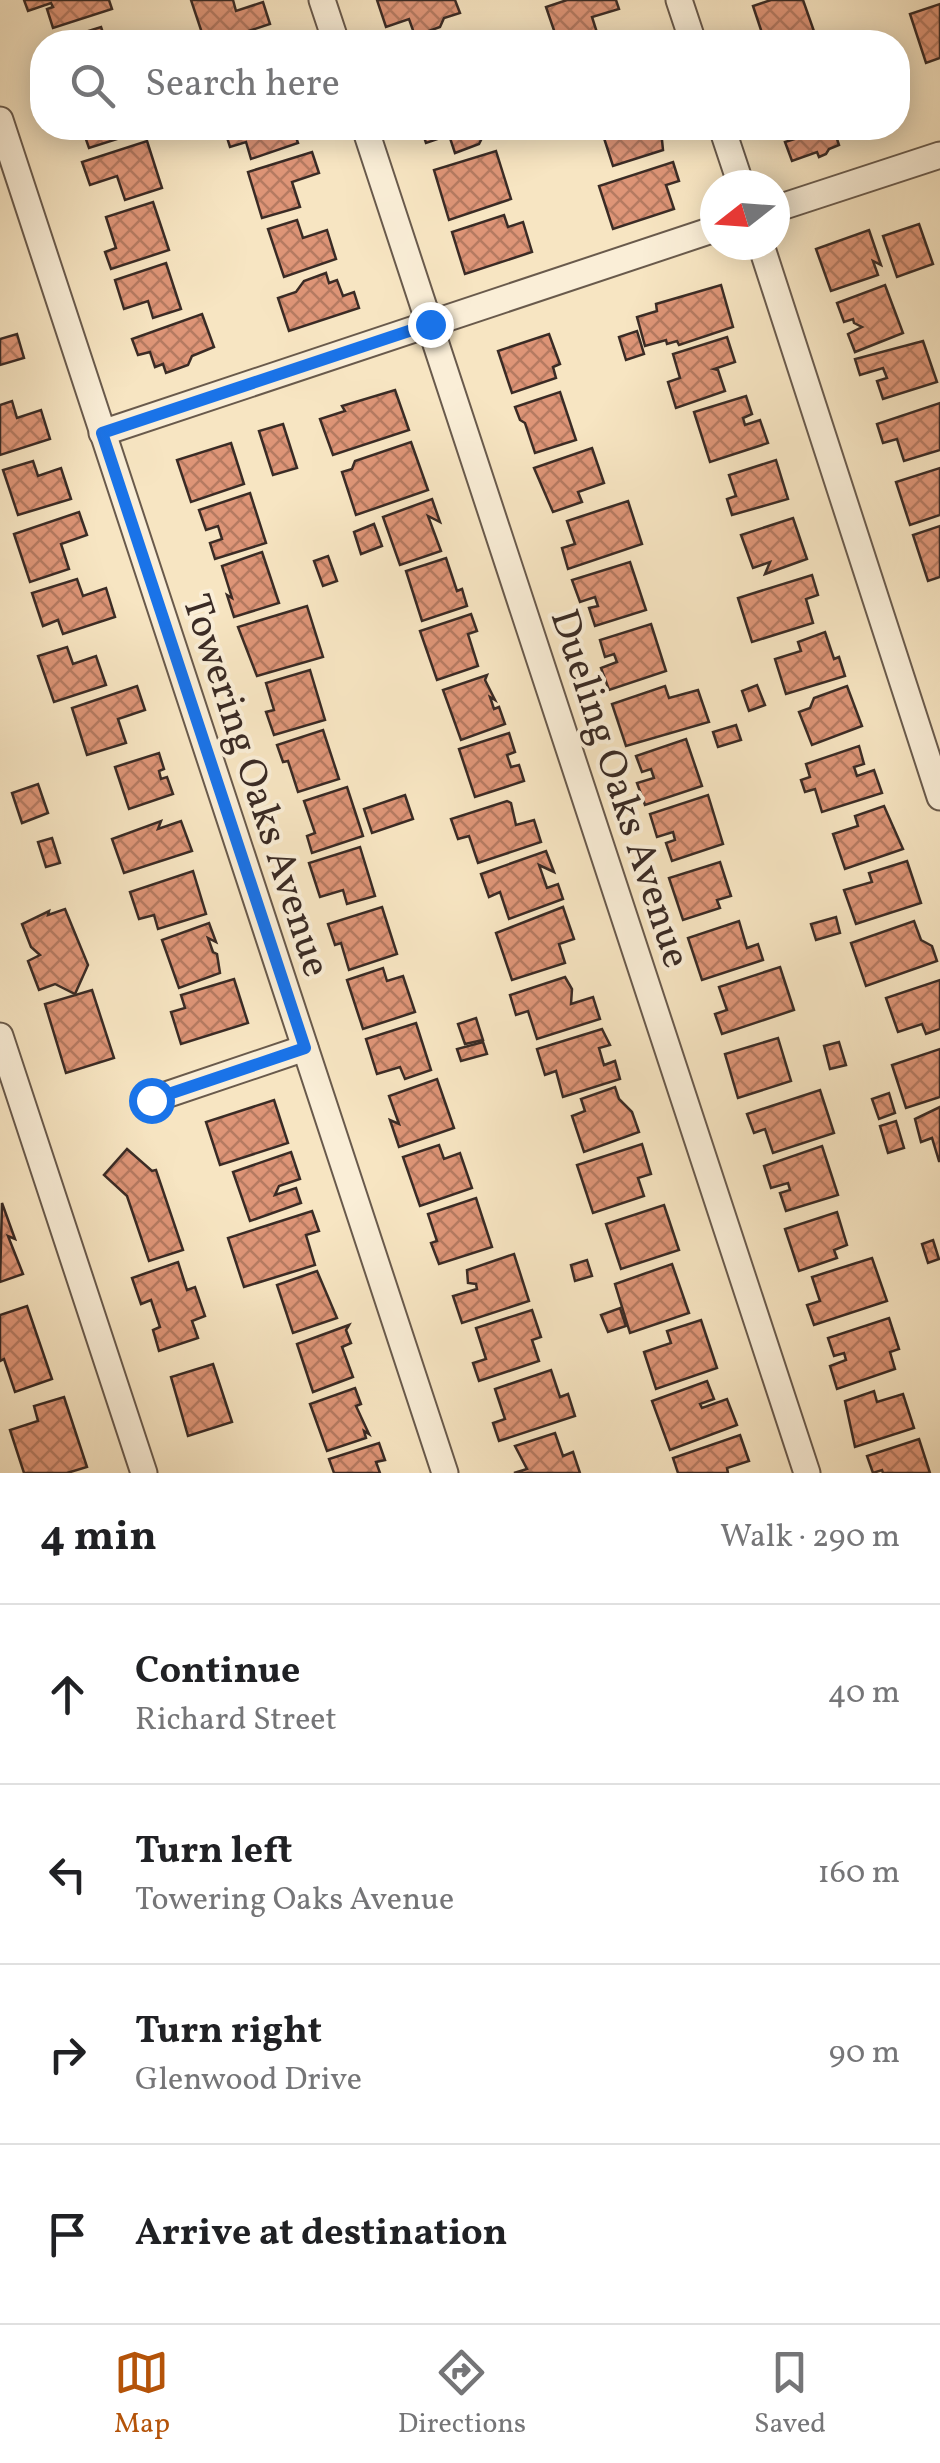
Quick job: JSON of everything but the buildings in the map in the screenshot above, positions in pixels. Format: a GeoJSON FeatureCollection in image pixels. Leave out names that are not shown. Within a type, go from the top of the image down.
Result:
{"type":"FeatureCollection","features":[{"type":"Feature","properties":{"kind":"street"},"geometry":{"type":"LineString","coordinates":[[322,0],[332,30]]}},
{"type":"Feature","properties":{"kind":"street"},"geometry":{"type":"LineString","coordinates":[[679,0],[689,30]]}},
{"type":"Feature","properties":{"kind":"street","name":"Towering Oaks Avenue"},"geometry":{"type":"LineString","coordinates":[[0,120],[446,1473]]}},
{"type":"Feature","properties":{"kind":"street","name":"Dueling Oaks Avenue"},"geometry":{"type":"LineString","coordinates":[[369,140],[806,1473]]}},
{"type":"Feature","properties":{"kind":"street"},"geometry":{"type":"LineString","coordinates":[[726,140],[736,170]]}},
{"type":"Feature","properties":{"kind":"street"},"geometry":{"type":"LineString","coordinates":[[790,204],[940,155]]}},
{"type":"Feature","properties":{"kind":"street"},"geometry":{"type":"LineString","coordinates":[[102,433],[700,233]]}},
{"type":"Feature","properties":{"kind":"street"},"geometry":{"type":"LineString","coordinates":[[766,260],[940,797]]}},
{"type":"Feature","properties":{"kind":"street"},"geometry":{"type":"LineString","coordinates":[[0,1036],[144,1473]]}},
{"type":"Feature","properties":{"kind":"street"},"geometry":{"type":"LineString","coordinates":[[151,1100],[305,1048]]}},
{"type":"Feature","properties":{"kind":"route"},"geometry":{"type":"LineString","coordinates":[[151,1100],[305,1048],[102,433],[430,324]]}}]}
